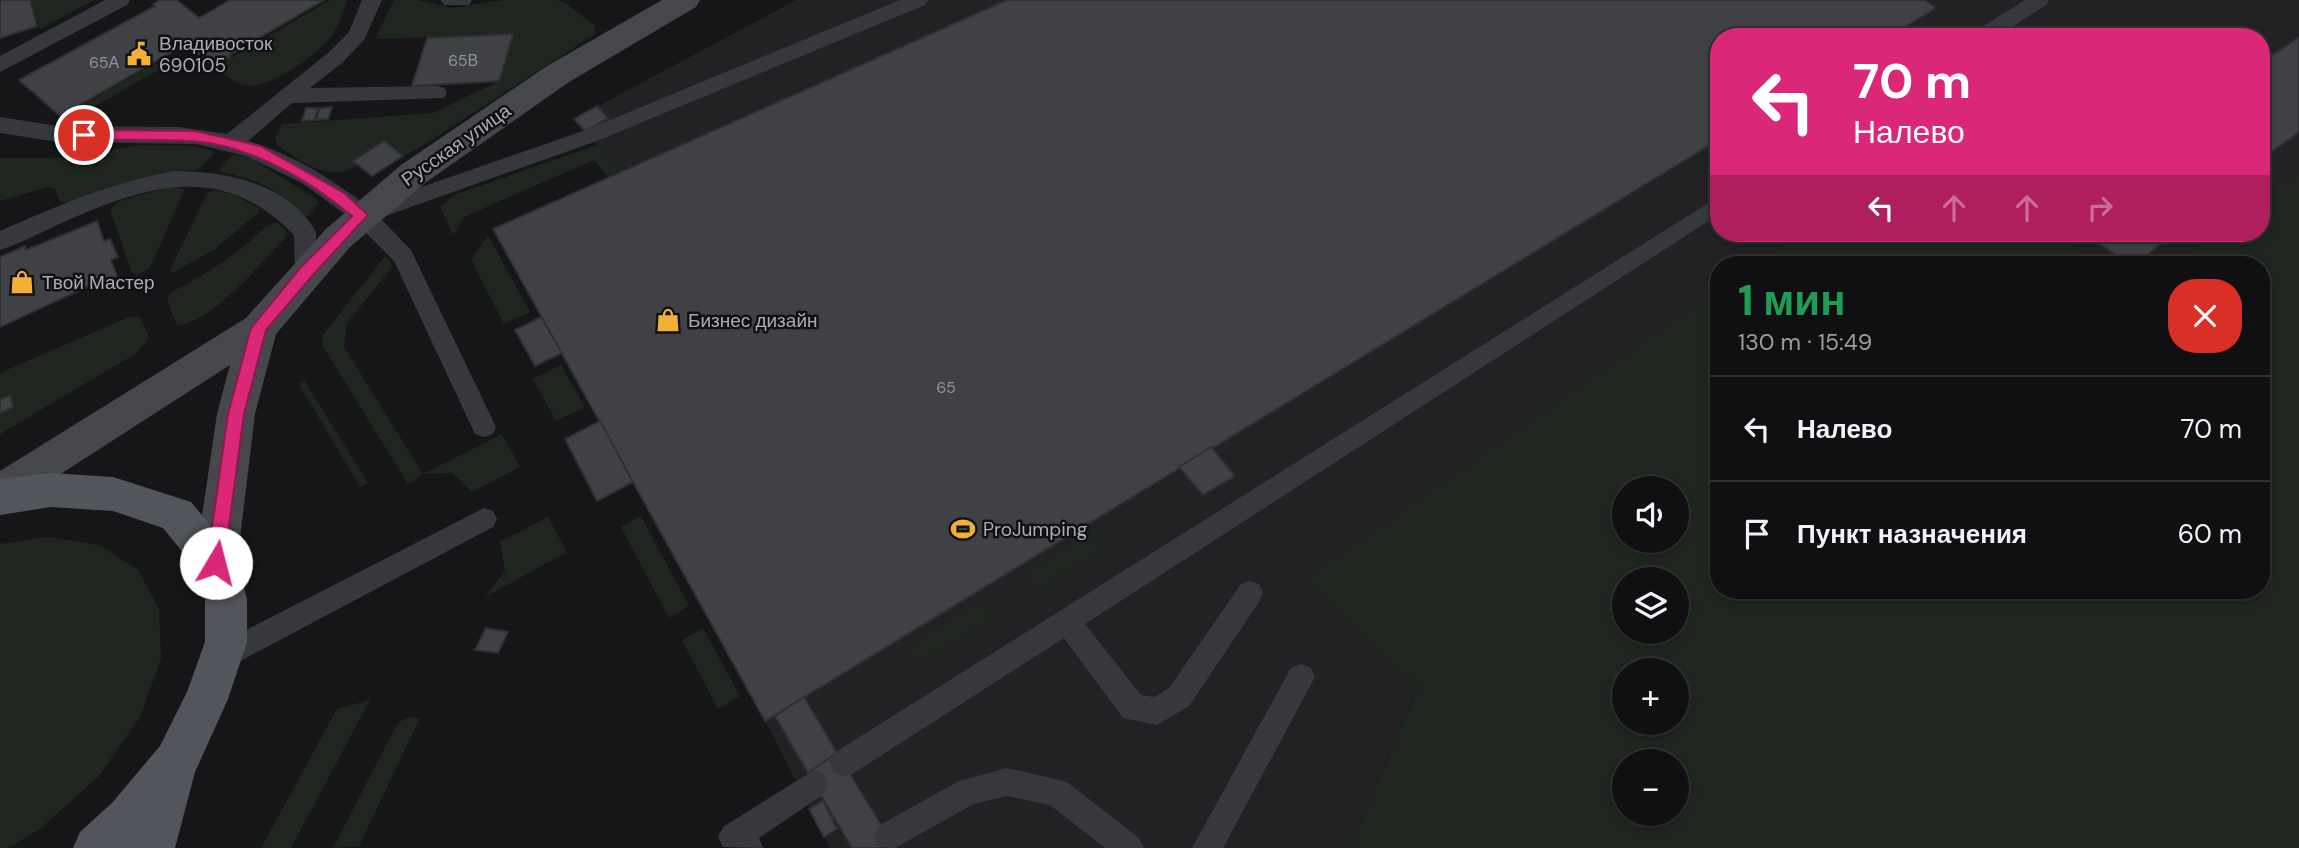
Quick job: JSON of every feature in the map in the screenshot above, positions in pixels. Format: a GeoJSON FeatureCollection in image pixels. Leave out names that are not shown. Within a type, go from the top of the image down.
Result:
{"type":"FeatureCollection","features":[{"type":"Feature","properties":{"kind":"main road","name":"Русская улица"},"geometry":{"type":"LineString","coordinates":[[0,494],[259,328],[306,271],[361,215],[413,174],[558,74],[685,0]]}},
{"type":"Feature","properties":{"kind":"main road","name":"Русская улица"},"geometry":{"type":"LineString","coordinates":[[216,563],[236,414],[259,328]]}},
{"type":"Feature","properties":{"kind":"main road"},"geometry":{"type":"LineString","coordinates":[[0,494],[51,490],[113,494],[177,515],[216,563],[226,599],[226,642],[206,699],[176,762],[152,848]]}},
{"type":"Feature","properties":{"kind":"main road"},"geometry":{"type":"LineString","coordinates":[[96,848],[128,819],[176,762]]}},
{"type":"Feature","properties":{"kind":"lane"},"geometry":{"type":"LineString","coordinates":[[0,65],[120,0]]}},
{"type":"Feature","properties":{"kind":"lane"},"geometry":{"type":"LineString","coordinates":[[231,143],[335,58],[357,35],[372,0]]}},
{"type":"Feature","properties":{"kind":"lane"},"geometry":{"type":"LineString","coordinates":[[452,0],[462,0]]}},
{"type":"Feature","properties":{"kind":"lane"},"geometry":{"type":"LineString","coordinates":[[361,215],[590,136],[918,0]]}},
{"type":"Feature","properties":{"kind":"lane"},"geometry":{"type":"LineString","coordinates":[[1995,28],[2039,0]]}},
{"type":"Feature","properties":{"kind":"lane"},"geometry":{"type":"LineString","coordinates":[[287,96],[437,93]]}},
{"type":"Feature","properties":{"kind":"lane"},"geometry":{"type":"LineString","coordinates":[[0,125],[56,134],[195,136],[231,143],[260,151],[339,197],[385,235],[403,257],[484,427]]}},
{"type":"Feature","properties":{"kind":"lane"},"geometry":{"type":"LineString","coordinates":[[0,241],[88,203],[138,186],[168,178],[203,178],[242,187],[278,206],[305,232],[306,271]]}},
{"type":"Feature","properties":{"kind":"lane"},"geometry":{"type":"LineString","coordinates":[[844,764],[1710,210]]}},
{"type":"Feature","properties":{"kind":"lane"},"geometry":{"type":"LineString","coordinates":[[221,657],[484,519]]}},
{"type":"Feature","properties":{"kind":"lane"},"geometry":{"type":"LineString","coordinates":[[1067,621],[1133,708],[1157,711],[1180,697],[1250,593]]}},
{"type":"Feature","properties":{"kind":"lane"},"geometry":{"type":"LineString","coordinates":[[1207,848],[1301,677]]}},
{"type":"Feature","properties":{"kind":"lane"},"geometry":{"type":"LineString","coordinates":[[888,836],[969,792],[1007,782],[1057,792],[1129,848]]}},
{"type":"Feature","properties":{"kind":"lane"},"geometry":{"type":"LineString","coordinates":[[748,848],[733,837],[814,784]]}},
{"type":"Feature","properties":{"kind":"shaded area"},"geometry":{"type":"Polygon","coordinates":[[[30,0],[94,0],[40,29],[30,0]]]}},
{"type":"Feature","properties":{"kind":"shaded area"},"geometry":{"type":"Polygon","coordinates":[[[330,0],[347,0],[334,31],[325,43],[292,70],[266,82],[243,85],[216,67],[330,0]]]}},
{"type":"Feature","properties":{"kind":"shaded area"},"geometry":{"type":"Polygon","coordinates":[[[394,0],[418,0],[452,8],[504,0],[557,0],[564,2],[595,26],[595,34],[403,156],[384,141],[354,161],[358,165],[347,170],[326,172],[316,169],[278,146],[275,138],[282,124],[433,113],[499,81],[512,34],[375,39],[394,0]]]}},
{"type":"Feature","properties":{"kind":"shaded area"},"geometry":{"type":"Polygon","coordinates":[[[796,0],[2299,0],[2299,244],[2270,259],[2270,256],[1959,256],[1938,242],[2270,242],[2270,28],[1710,28],[1710,242],[1785,242],[1765,256],[1710,256],[1710,294],[1301,580],[1418,685],[1350,848],[830,848],[755,701],[493,229],[621,172],[574,119],[796,0]]]}},
{"type":"Feature","properties":{"kind":"shaded area"},"geometry":{"type":"Polygon","coordinates":[[[156,63],[162,68],[67,122],[61,117],[156,63]]]}},
{"type":"Feature","properties":{"kind":"shaded area"},"geometry":{"type":"Polygon","coordinates":[[[139,145],[191,146],[211,150],[213,154],[198,170],[148,176],[69,202],[60,202],[55,189],[48,187],[0,201],[0,158],[62,158],[139,145]]]}},
{"type":"Feature","properties":{"kind":"shaded area"},"geometry":{"type":"Polygon","coordinates":[[[597,145],[622,172],[609,178],[594,160],[464,217],[453,235],[440,207],[454,195],[597,145]]]}},
{"type":"Feature","properties":{"kind":"shaded area"},"geometry":{"type":"Polygon","coordinates":[[[234,154],[251,158],[319,203],[308,216],[301,218],[285,200],[266,187],[221,172],[220,168],[234,154]]]}},
{"type":"Feature","properties":{"kind":"shaded area"},"geometry":{"type":"Polygon","coordinates":[[[2299,172],[2299,848],[1350,848],[1418,686],[1301,580],[1710,294],[1710,599],[2270,599],[2270,256],[2185,256],[2205,242],[2270,242],[2270,193],[2299,172]]]}},
{"type":"Feature","properties":{"kind":"shaded area"},"geometry":{"type":"Polygon","coordinates":[[[169,187],[185,189],[150,268],[138,275],[132,273],[110,210],[119,201],[169,187]]]}},
{"type":"Feature","properties":{"kind":"shaded area"},"geometry":{"type":"Polygon","coordinates":[[[214,190],[235,195],[259,208],[258,213],[215,249],[173,273],[170,270],[207,193],[214,190]]]}},
{"type":"Feature","properties":{"kind":"shaded area"},"geometry":{"type":"Polygon","coordinates":[[[277,222],[287,232],[285,238],[249,276],[207,313],[177,326],[167,300],[170,293],[222,263],[266,227],[277,222]]]}},
{"type":"Feature","properties":{"kind":"shaded area"},"geometry":{"type":"Polygon","coordinates":[[[488,235],[530,312],[504,324],[471,260],[488,235]]]}},
{"type":"Feature","properties":{"kind":"shaded area"},"geometry":{"type":"Polygon","coordinates":[[[1785,242],[2067,242],[2089,256],[1765,256],[1785,242]]]}},
{"type":"Feature","properties":{"kind":"shaded area"},"geometry":{"type":"Polygon","coordinates":[[[385,256],[393,266],[347,323],[344,347],[423,474],[408,484],[322,345],[323,335],[385,256]]]}},
{"type":"Feature","properties":{"kind":"shaded area"},"geometry":{"type":"Polygon","coordinates":[[[131,316],[140,317],[149,338],[137,353],[0,434],[0,373],[131,316]]]}},
{"type":"Feature","properties":{"kind":"shaded area"},"geometry":{"type":"Polygon","coordinates":[[[561,365],[585,407],[556,421],[533,379],[561,365]]]}},
{"type":"Feature","properties":{"kind":"shaded area"},"geometry":{"type":"Polygon","coordinates":[[[304,380],[368,483],[360,487],[299,384],[304,380]]]}},
{"type":"Feature","properties":{"kind":"shaded area"},"geometry":{"type":"Polygon","coordinates":[[[502,434],[520,467],[472,492],[452,473],[423,474],[502,434]]]}},
{"type":"Feature","properties":{"kind":"shaded area"},"geometry":{"type":"Polygon","coordinates":[[[641,516],[689,606],[669,618],[621,527],[641,516]]]}},
{"type":"Feature","properties":{"kind":"shaded area"},"geometry":{"type":"Polygon","coordinates":[[[548,517],[567,552],[485,597],[505,571],[500,542],[548,517]]]}},
{"type":"Feature","properties":{"kind":"shaded area"},"geometry":{"type":"Polygon","coordinates":[[[1095,530],[1107,545],[1037,589],[1026,573],[1095,530]]]}},
{"type":"Feature","properties":{"kind":"shaded area"},"geometry":{"type":"Polygon","coordinates":[[[47,537],[99,545],[138,570],[159,609],[161,659],[140,717],[99,776],[40,829],[8,848],[0,848],[0,544],[47,537]]]}},
{"type":"Feature","properties":{"kind":"shaded area"},"geometry":{"type":"Polygon","coordinates":[[[983,600],[994,616],[919,663],[908,646],[983,600]]]}},
{"type":"Feature","properties":{"kind":"shaded area"},"geometry":{"type":"Polygon","coordinates":[[[703,628],[740,696],[718,709],[682,640],[703,628]]]}},
{"type":"Feature","properties":{"kind":"shaded area"},"geometry":{"type":"Polygon","coordinates":[[[370,700],[291,848],[261,848],[337,709],[370,700]]]}},
{"type":"Feature","properties":{"kind":"shaded area"},"geometry":{"type":"Polygon","coordinates":[[[420,718],[359,846],[333,848],[395,728],[402,720],[420,718]]]}},
{"type":"Feature","properties":{"kind":"building"},"geometry":{"type":"Polygon","coordinates":[[[0,0],[30,0],[37,26],[0,38],[0,0]]]}},
{"type":"Feature","properties":{"kind":"building"},"geometry":{"type":"Polygon","coordinates":[[[160,0],[177,0],[199,18],[230,0],[324,0],[228,56],[230,57],[214,67],[186,44],[60,116],[19,80],[155,6],[153,4],[160,0]]]}},
{"type":"Feature","properties":{"kind":"building"},"geometry":{"type":"Polygon","coordinates":[[[1007,0],[1925,0],[1936,8],[1903,28],[1710,28],[1710,145],[765,721],[493,229],[1007,0]]]}},
{"type":"Feature","properties":{"kind":"building"},"geometry":{"type":"Polygon","coordinates":[[[513,34],[499,81],[412,86],[427,38],[513,34]]]}},
{"type":"Feature","properties":{"kind":"building"},"geometry":{"type":"Polygon","coordinates":[[[2299,37],[2299,132],[2270,153],[2270,57],[2299,37]]]}},
{"type":"Feature","properties":{"kind":"building"},"geometry":{"type":"Polygon","coordinates":[[[597,106],[608,118],[585,131],[574,119],[597,106]]]}},
{"type":"Feature","properties":{"kind":"building"},"geometry":{"type":"Polygon","coordinates":[[[332,107],[328,119],[316,120],[320,108],[332,107]]]}},
{"type":"Feature","properties":{"kind":"building"},"geometry":{"type":"Polygon","coordinates":[[[306,108],[318,108],[314,120],[302,121],[306,108]]]}},
{"type":"Feature","properties":{"kind":"building"},"geometry":{"type":"Polygon","coordinates":[[[384,141],[403,156],[372,176],[353,161],[384,141]]]}},
{"type":"Feature","properties":{"kind":"building"},"geometry":{"type":"Polygon","coordinates":[[[97,221],[104,241],[110,239],[118,257],[111,260],[117,276],[91,285],[0,327],[0,257],[25,246],[26,250],[97,221]]]}},
{"type":"Feature","properties":{"kind":"building"},"geometry":{"type":"Polygon","coordinates":[[[2096,242],[2163,242],[2146,256],[2118,256],[2096,242]]]}},
{"type":"Feature","properties":{"kind":"building"},"geometry":{"type":"Polygon","coordinates":[[[541,317],[562,353],[535,366],[515,330],[541,317]]]}},
{"type":"Feature","properties":{"kind":"building"},"geometry":{"type":"Polygon","coordinates":[[[10,395],[13,407],[0,413],[0,400],[10,395]]]}},
{"type":"Feature","properties":{"kind":"building"},"geometry":{"type":"Polygon","coordinates":[[[600,421],[633,482],[597,501],[565,439],[600,421]]]}},
{"type":"Feature","properties":{"kind":"building"},"geometry":{"type":"Polygon","coordinates":[[[1211,447],[1235,476],[1203,495],[1179,467],[1211,447]]]}},
{"type":"Feature","properties":{"kind":"building"},"geometry":{"type":"Polygon","coordinates":[[[486,628],[508,632],[498,653],[475,650],[486,628]]]}},
{"type":"Feature","properties":{"kind":"building"},"geometry":{"type":"Polygon","coordinates":[[[804,697],[837,753],[808,773],[775,716],[804,697]]]}},
{"type":"Feature","properties":{"kind":"building"},"geometry":{"type":"Polygon","coordinates":[[[837,753],[896,848],[852,848],[808,773],[837,753]]]}},
{"type":"Feature","properties":{"kind":"building"},"geometry":{"type":"Polygon","coordinates":[[[823,801],[837,829],[824,837],[809,809],[823,801]]]}},
{"type":"Feature","properties":{"kind":"place","name":"Владивосток 690105"},"geometry":{"type":"Point","coordinates":[139,54]}},
{"type":"Feature","properties":{"kind":"place","name":"Твой Мастер"},"geometry":{"type":"Point","coordinates":[22,282]}},
{"type":"Feature","properties":{"kind":"place","name":"Бизнес дизайн"},"geometry":{"type":"Point","coordinates":[668,320]}},
{"type":"Feature","properties":{"kind":"place","name":"ProJumping"},"geometry":{"type":"Point","coordinates":[963,529]}},
{"type":"Feature","properties":{"kind":"route"},"geometry":{"type":"LineString","coordinates":[[84,135],[195,136],[260,151],[339,197],[361,215],[306,271],[259,328],[236,414],[216,563]]}}]}
